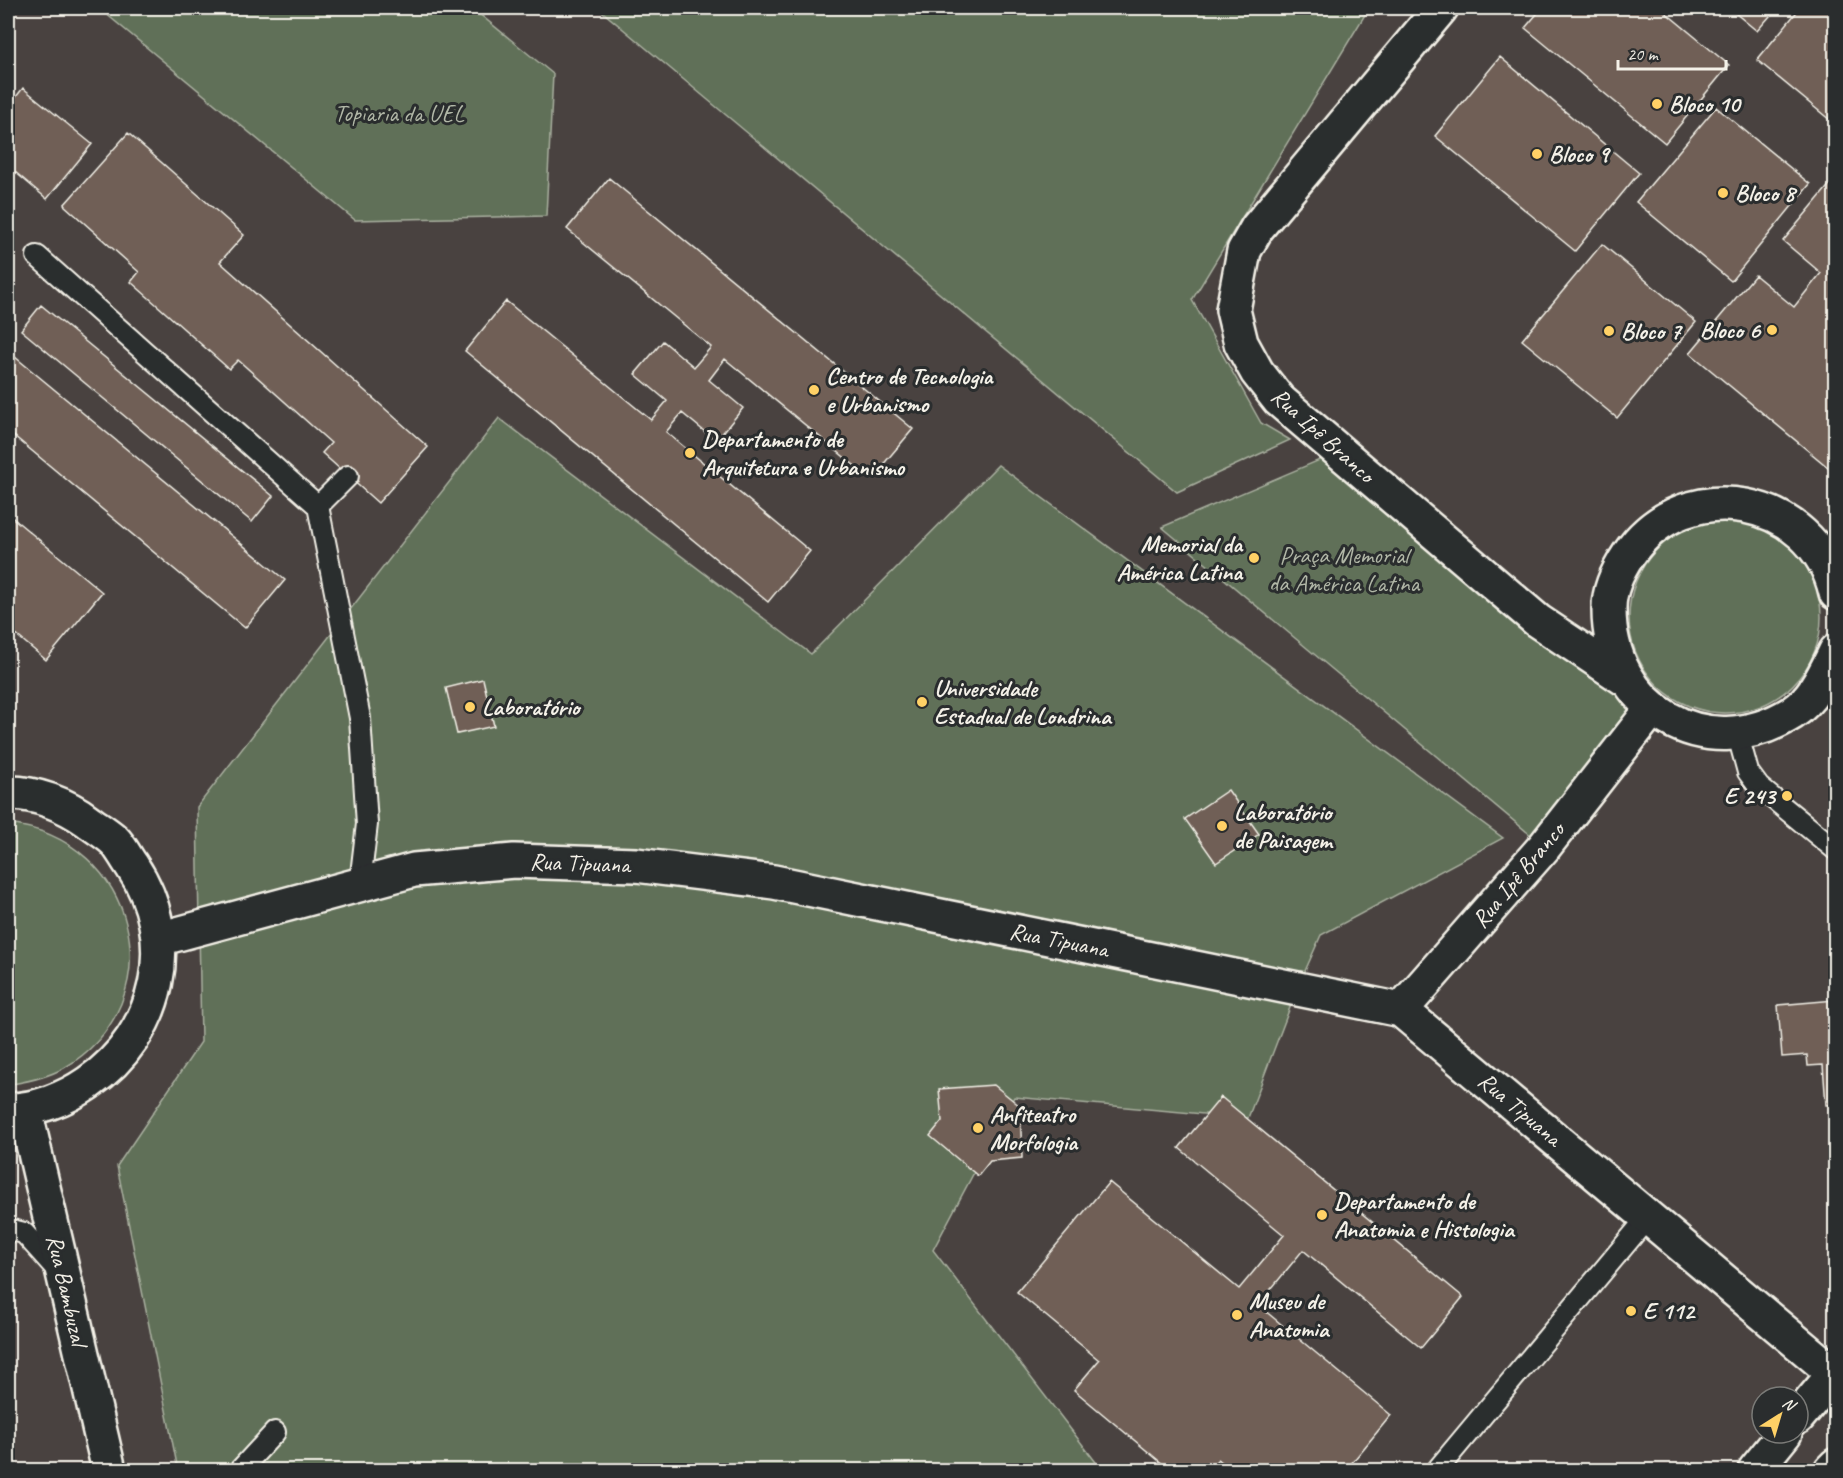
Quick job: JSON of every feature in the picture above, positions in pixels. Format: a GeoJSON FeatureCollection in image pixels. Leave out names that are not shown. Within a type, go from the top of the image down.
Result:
{"type":"FeatureCollection","features":[{"type":"Feature","properties":{"kind":"street","name":"Rua Ipê Branco"},"geometry":{"type":"LineString","coordinates":[[1441,8],[1257,228],[1244,251],[1234,299],[1233,310],[1241,343],[1257,372],[1297,417],[1538,621],[1625,679]]}},
{"type":"Feature","properties":{"kind":"street"},"geometry":{"type":"LineString","coordinates":[[1836,593],[1832,575],[1811,542],[1781,518],[1745,505],[1707,504],[1671,515],[1640,537],[1619,569],[1608,605],[1611,644],[1625,679],[1652,709],[1684,727],[1721,734],[1759,729],[1793,712],[1820,684],[1836,651]]}},
{"type":"Feature","properties":{"kind":"street","name":"Rua Ipê Branco"},"geometry":{"type":"LineString","coordinates":[[1401,1010],[1544,847],[1652,709]]}},
{"type":"Feature","properties":{"kind":"street"},"geometry":{"type":"LineString","coordinates":[[8,793],[19,792],[71,809],[115,841],[145,886],[159,939],[156,987],[139,1031],[109,1068],[70,1095],[16,1110]]}},
{"type":"Feature","properties":{"kind":"street","name":"Rua Tipuana"},"geometry":{"type":"LineString","coordinates":[[159,939],[414,870],[514,861],[648,866],[774,882],[1401,1010],[1835,1374]]}},
{"type":"Feature","properties":{"kind":"street","name":"Rua Bambuzal"},"geometry":{"type":"LineString","coordinates":[[16,1110],[64,1278],[109,1470]]}},
{"type":"Feature","properties":{"kind":"street"},"geometry":{"type":"LineString","coordinates":[[1810,1403],[1835,1374]]}},
{"type":"Feature","properties":{"kind":"street"},"geometry":{"type":"LineString","coordinates":[[1755,1470],[1775,1445]]}},
{"type":"Feature","properties":{"kind":"street"},"geometry":{"type":"LineString","coordinates":[[1832,1470],[1836,1466]]}},
{"type":"Feature","properties":{"kind":"lane"},"geometry":{"type":"LineString","coordinates":[[37,256],[318,506],[360,718],[367,824],[360,883]]}},
{"type":"Feature","properties":{"kind":"lane"},"geometry":{"type":"LineString","coordinates":[[318,506],[348,476]]}},
{"type":"Feature","properties":{"kind":"lane"},"geometry":{"type":"LineString","coordinates":[[1737,732],[1748,772],[1759,787],[1836,850]]}},
{"type":"Feature","properties":{"kind":"lane"},"geometry":{"type":"LineString","coordinates":[[1437,1470],[1648,1217]]}},
{"type":"Feature","properties":{"kind":"lane"},"geometry":{"type":"LineString","coordinates":[[8,1229],[24,1233],[64,1278]]}},
{"type":"Feature","properties":{"kind":"lane"},"geometry":{"type":"LineString","coordinates":[[240,1470],[275,1432]]}},
{"type":"Feature","properties":{"kind":"shaded area","name":"Universidade Estadual de Londrina"},"geometry":{"type":"Polygon","coordinates":[[[8,8],[1835,8],[1835,1470],[8,1470],[8,8]]]}},
{"type":"Feature","properties":{"kind":"green space","name":"Topiaria da UEL"},"geometry":{"type":"Polygon","coordinates":[[[99,8],[472,8],[553,74],[546,216],[355,220],[99,8]]]}},
{"type":"Feature","properties":{"kind":"green space"},"geometry":{"type":"Polygon","coordinates":[[[598,8],[1358,8],[1366,13],[1192,300],[1261,423],[1290,440],[1177,492],[598,8]]]}},
{"type":"Feature","properties":{"kind":"green space"},"geometry":{"type":"Polygon","coordinates":[[[499,418],[811,654],[998,465],[1503,838],[1321,935],[1297,989],[1248,1118],[1014,1097],[933,1250],[1102,1470],[178,1470],[117,1166],[201,1042],[197,807],[499,418]]]}},
{"type":"Feature","properties":{"kind":"green space","name":"Praça Memorial da América Latina"},"geometry":{"type":"Polygon","coordinates":[[[1336,453],[1645,715],[1539,842],[1162,527],[1336,453]]]}},
{"type":"Feature","properties":{"kind":"green space"},"geometry":{"type":"Polygon","coordinates":[[[1716,521],[1734,521],[1762,528],[1779,537],[1793,549],[1805,563],[1814,580],[1821,617],[1814,654],[1805,671],[1793,685],[1779,697],[1762,706],[1734,713],[1716,713],[1688,706],[1671,697],[1645,671],[1633,645],[1629,626],[1629,608],[1636,580],[1645,563],[1671,537],[1697,525],[1716,521]]]}},
{"type":"Feature","properties":{"kind":"green space"},"geometry":{"type":"Polygon","coordinates":[[[8,824],[52,836],[87,859],[112,890],[127,926],[130,965],[121,1004],[99,1039],[64,1068],[39,1078],[12,1084],[8,1084],[8,824]]]}},
{"type":"Feature","properties":{"kind":"building","name":"Bloco 10"},"geometry":{"type":"Polygon","coordinates":[[[1542,8],[1660,8],[1729,65],[1665,143],[1525,28],[1542,8]]]}},
{"type":"Feature","properties":{"kind":"building"},"geometry":{"type":"Polygon","coordinates":[[[1729,8],[1777,8],[1757,31],[1729,8]]]}},
{"type":"Feature","properties":{"kind":"building"},"geometry":{"type":"Polygon","coordinates":[[[1800,8],[1836,8],[1836,125],[1757,60],[1800,8]]]}},
{"type":"Feature","properties":{"kind":"building","name":"Bloco 9"},"geometry":{"type":"Polygon","coordinates":[[[1500,57],[1639,173],[1575,251],[1435,136],[1500,57]]]}},
{"type":"Feature","properties":{"kind":"building"},"geometry":{"type":"Polygon","coordinates":[[[23,88],[92,144],[47,199],[8,166],[8,107],[23,88]]]}},
{"type":"Feature","properties":{"kind":"building","name":"Bloco 8"},"geometry":{"type":"Polygon","coordinates":[[[1716,107],[1810,184],[1731,281],[1636,202],[1716,107]]]}},
{"type":"Feature","properties":{"kind":"building"},"geometry":{"type":"Polygon","coordinates":[[[128,133],[244,235],[220,262],[428,447],[378,503],[322,453],[331,443],[238,360],[229,369],[131,282],[139,272],[64,205],[128,133]]]}},
{"type":"Feature","properties":{"kind":"building","name":"Bloco 6"},"geometry":{"type":"Polygon","coordinates":[[[1836,177],[1836,461],[1829,468],[1690,353],[1755,275],[1794,307],[1821,273],[1783,241],[1836,177]]]}},
{"type":"Feature","properties":{"kind":"building","name":"Centro de Tecnologia e Urbanismo"},"geometry":{"type":"Polygon","coordinates":[[[609,178],[913,429],[871,479],[725,359],[709,380],[743,408],[716,441],[682,413],[666,432],[810,551],[768,602],[465,351],[506,301],[651,420],[667,401],[635,374],[663,341],[694,367],[711,347],[567,229],[609,178]]]}},
{"type":"Feature","properties":{"kind":"building","name":"Bloco 7"},"geometry":{"type":"Polygon","coordinates":[[[1602,244],[1696,322],[1617,418],[1522,340],[1602,244]]]}},
{"type":"Feature","properties":{"kind":"building"},"geometry":{"type":"Polygon","coordinates":[[[8,278],[14,284],[8,292],[8,278]]]}},
{"type":"Feature","properties":{"kind":"building"},"geometry":{"type":"Polygon","coordinates":[[[41,305],[273,496],[252,522],[21,330],[41,305]]]}},
{"type":"Feature","properties":{"kind":"building"},"geometry":{"type":"Polygon","coordinates":[[[9,352],[285,580],[245,628],[8,431],[9,352]]]}},
{"type":"Feature","properties":{"kind":"building"},"geometry":{"type":"Polygon","coordinates":[[[8,514],[102,592],[46,660],[8,628],[8,514]]]}},
{"type":"Feature","properties":{"kind":"building","name":"Laboratório"},"geometry":{"type":"Polygon","coordinates":[[[483,679],[494,726],[457,734],[446,688],[483,679]]]}},
{"type":"Feature","properties":{"kind":"building","name":"Laboratório de Paisagem"},"geometry":{"type":"Polygon","coordinates":[[[1228,790],[1259,834],[1216,863],[1185,819],[1228,790]]]}},
{"type":"Feature","properties":{"kind":"building"},"geometry":{"type":"Polygon","coordinates":[[[1835,1000],[1836,1105],[1826,1105],[1823,1065],[1808,1066],[1807,1055],[1782,1057],[1778,1005],[1835,1000]]]}},
{"type":"Feature","properties":{"kind":"building","name":"Anfiteatro Morfologia"},"geometry":{"type":"Polygon","coordinates":[[[994,1085],[1020,1106],[1022,1158],[990,1161],[978,1176],[930,1136],[942,1121],[939,1089],[994,1085]]]}},
{"type":"Feature","properties":{"kind":"building"},"geometry":{"type":"Polygon","coordinates":[[[1221,1097],[1463,1297],[1421,1348],[1303,1250],[1258,1305],[1391,1415],[1346,1470],[1232,1470],[1218,1459],[1208,1470],[1170,1470],[1074,1390],[1099,1360],[1017,1292],[1109,1182],[1239,1289],[1284,1235],[1179,1148],[1221,1097]]]}},
{"type":"Feature","properties":{"kind":"place","name":"Bloco 10"},"geometry":{"type":"Point","coordinates":[1657,104]}},
{"type":"Feature","properties":{"kind":"place","name":"Bloco 9"},"geometry":{"type":"Point","coordinates":[1537,154]}},
{"type":"Feature","properties":{"kind":"place","name":"Bloco 8"},"geometry":{"type":"Point","coordinates":[1723,193]}},
{"type":"Feature","properties":{"kind":"place","name":"Bloco 6"},"geometry":{"type":"Point","coordinates":[1772,330]}},
{"type":"Feature","properties":{"kind":"place","name":"Bloco 7"},"geometry":{"type":"Point","coordinates":[1609,331]}},
{"type":"Feature","properties":{"kind":"place","name":"Centro de Tecnologia e Urbanismo"},"geometry":{"type":"Point","coordinates":[814,390]}},
{"type":"Feature","properties":{"kind":"place","name":"Departamento de Arquitetura e Urbanismo"},"geometry":{"type":"Point","coordinates":[690,453]}},
{"type":"Feature","properties":{"kind":"place","name":"Memorial da América Latina"},"geometry":{"type":"Point","coordinates":[1254,558]}},
{"type":"Feature","properties":{"kind":"place","name":"Universidade Estadual de Londrina"},"geometry":{"type":"Point","coordinates":[922,702]}},
{"type":"Feature","properties":{"kind":"place","name":"Laboratório"},"geometry":{"type":"Point","coordinates":[470,707]}},
{"type":"Feature","properties":{"kind":"place","name":"E 243"},"geometry":{"type":"Point","coordinates":[1787,796]}},
{"type":"Feature","properties":{"kind":"place","name":"Laboratório de Paisagem"},"geometry":{"type":"Point","coordinates":[1222,826]}},
{"type":"Feature","properties":{"kind":"place","name":"Anfiteatro Morfologia"},"geometry":{"type":"Point","coordinates":[978,1128]}},
{"type":"Feature","properties":{"kind":"place","name":"Departamento de Anatomia e Histologia"},"geometry":{"type":"Point","coordinates":[1322,1215]}},
{"type":"Feature","properties":{"kind":"place","name":"E 112"},"geometry":{"type":"Point","coordinates":[1631,1311]}},
{"type":"Feature","properties":{"kind":"place","name":"Museu de Anatomia"},"geometry":{"type":"Point","coordinates":[1237,1315]}}]}
